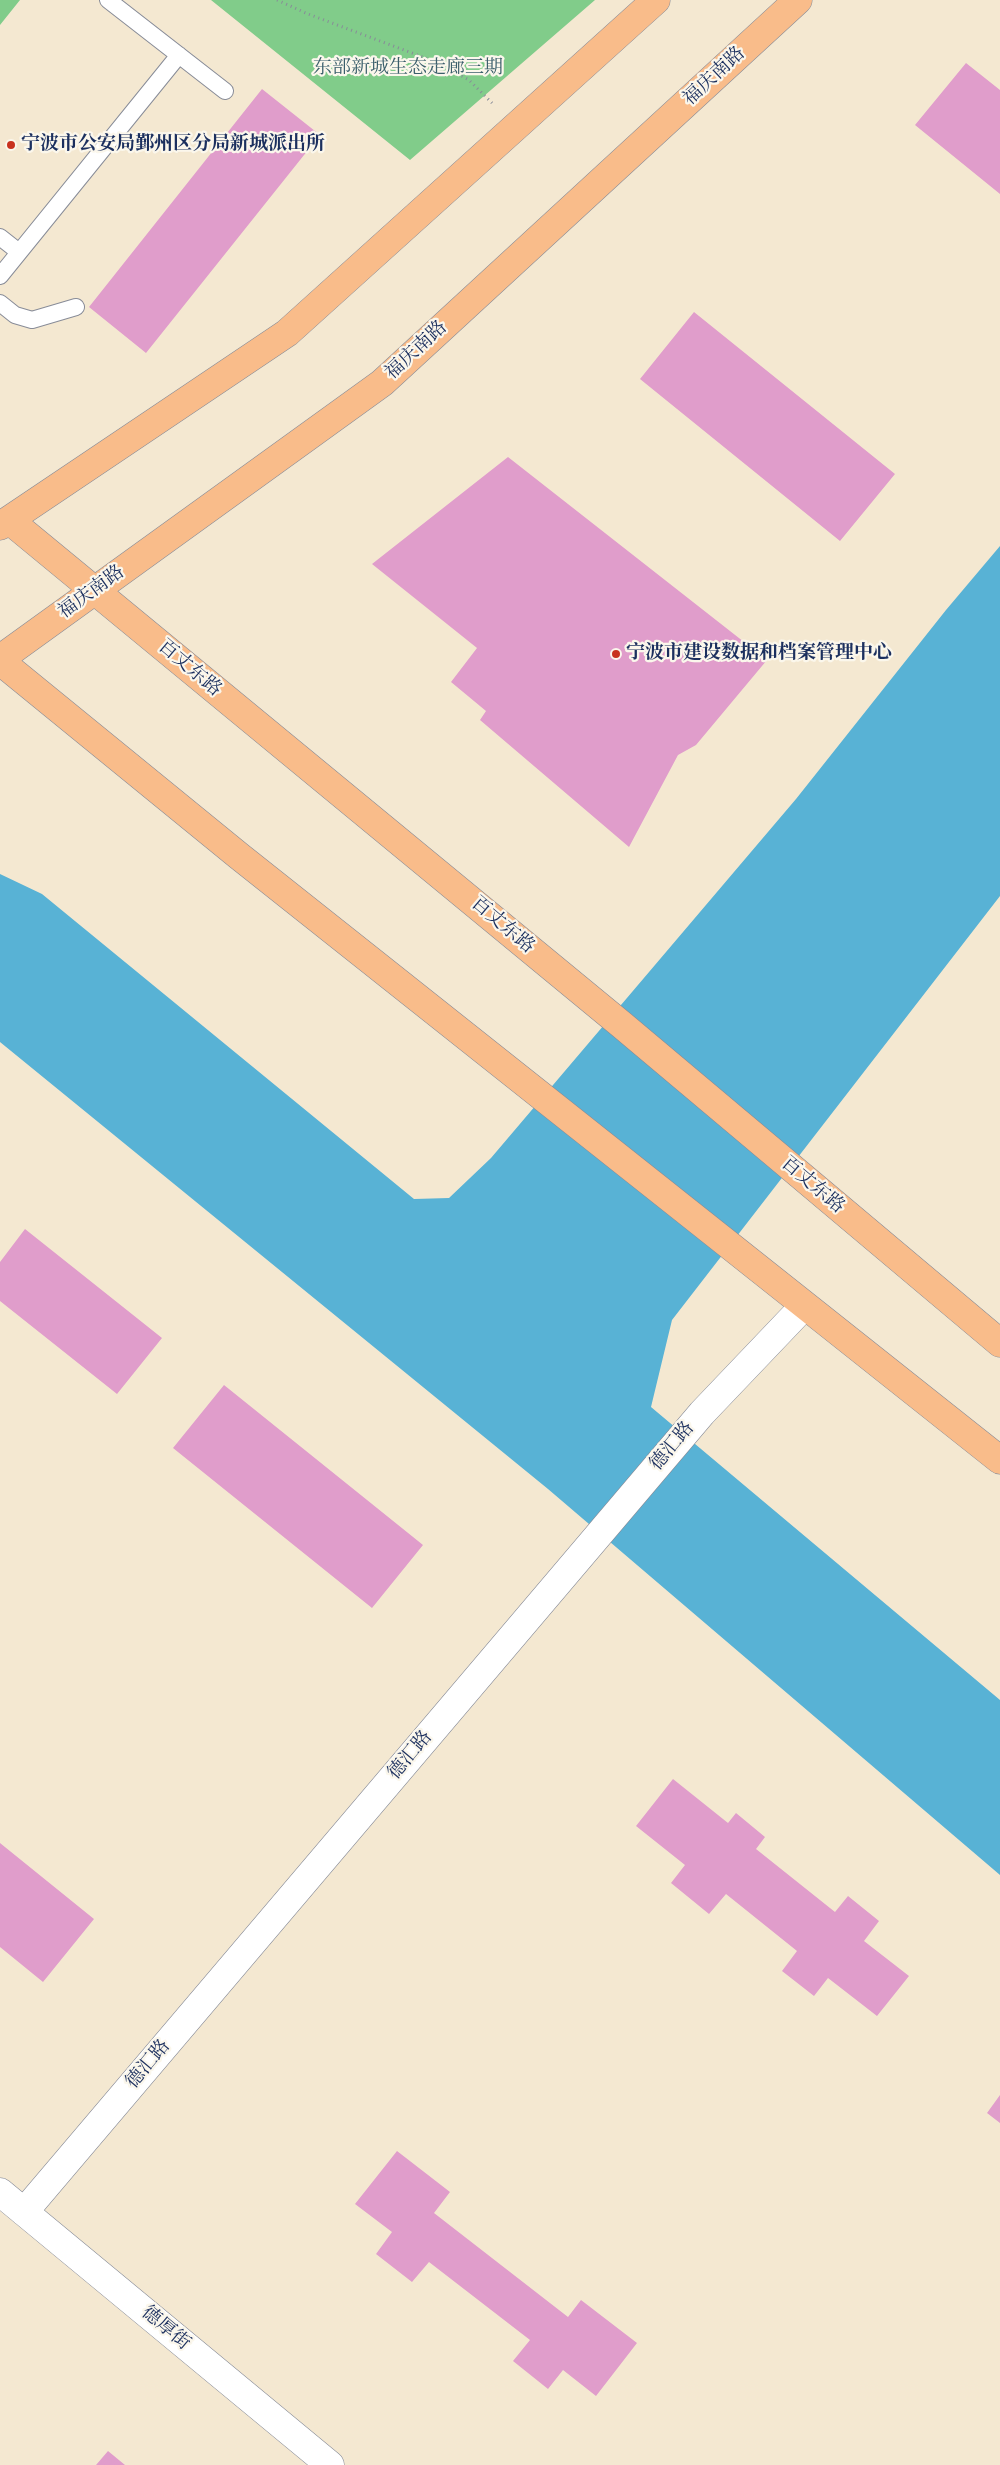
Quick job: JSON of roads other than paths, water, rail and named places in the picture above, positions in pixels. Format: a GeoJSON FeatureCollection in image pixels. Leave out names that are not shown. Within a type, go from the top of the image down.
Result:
{"type":"FeatureCollection","features":[{"type":"Feature","properties":{"kind":"main road"},"geometry":{"type":"LineString","coordinates":[[3,520],[287,332],[656,0]]}},
{"type":"Feature","properties":{"kind":"main road","name":"福庆南路"},"geometry":{"type":"LineString","coordinates":[[0,660],[382,383],[798,0]]}},
{"type":"Feature","properties":{"kind":"main road","name":"百丈东路"},"geometry":{"type":"LineString","coordinates":[[3,520],[95,591],[622,1025],[1000,1343]]}},
{"type":"Feature","properties":{"kind":"main road"},"geometry":{"type":"LineString","coordinates":[[0,660],[239,856],[1000,1460]]}},
{"type":"Feature","properties":{"kind":"street","name":"德汇路"},"geometry":{"type":"LineString","coordinates":[[24,2212],[702,1412],[804,1306]]}},
{"type":"Feature","properties":{"kind":"street","name":"德厚街"},"geometry":{"type":"LineString","coordinates":[[0,2192],[330,2465]]}},
{"type":"Feature","properties":{"kind":"lane"},"geometry":{"type":"LineString","coordinates":[[108,0],[225,91]]}},
{"type":"Feature","properties":{"kind":"lane"},"geometry":{"type":"LineString","coordinates":[[0,276],[179,56]]}},
{"type":"Feature","properties":{"kind":"lane"},"geometry":{"type":"LineString","coordinates":[[0,237],[19,252]]}},
{"type":"Feature","properties":{"kind":"lane"},"geometry":{"type":"LineString","coordinates":[[0,303],[15,315],[32,320],[76,307]]}},
{"type":"Feature","properties":{"kind":"water"},"geometry":{"type":"Polygon","coordinates":[[[1000,546],[1000,896],[672,1320],[651,1407],[1000,1700],[1000,1875],[548,1489],[0,1042],[0,874],[42,894],[414,1199],[449,1198],[491,1158],[796,799],[946,610],[1000,546]]]}},
{"type":"Feature","properties":{"kind":"place","name":"宁波市公安局鄞州区分局新城派出所"},"geometry":{"type":"Point","coordinates":[11,145]}},
{"type":"Feature","properties":{"kind":"place","name":"宁波市建设数据和档案管理中心"},"geometry":{"type":"Point","coordinates":[616,654]}},
{"type":"Feature","properties":{"kind":"park label","name":"东部新城生态走廊三期"},"geometry":{"type":"Point","coordinates":[408,69]}}]}
